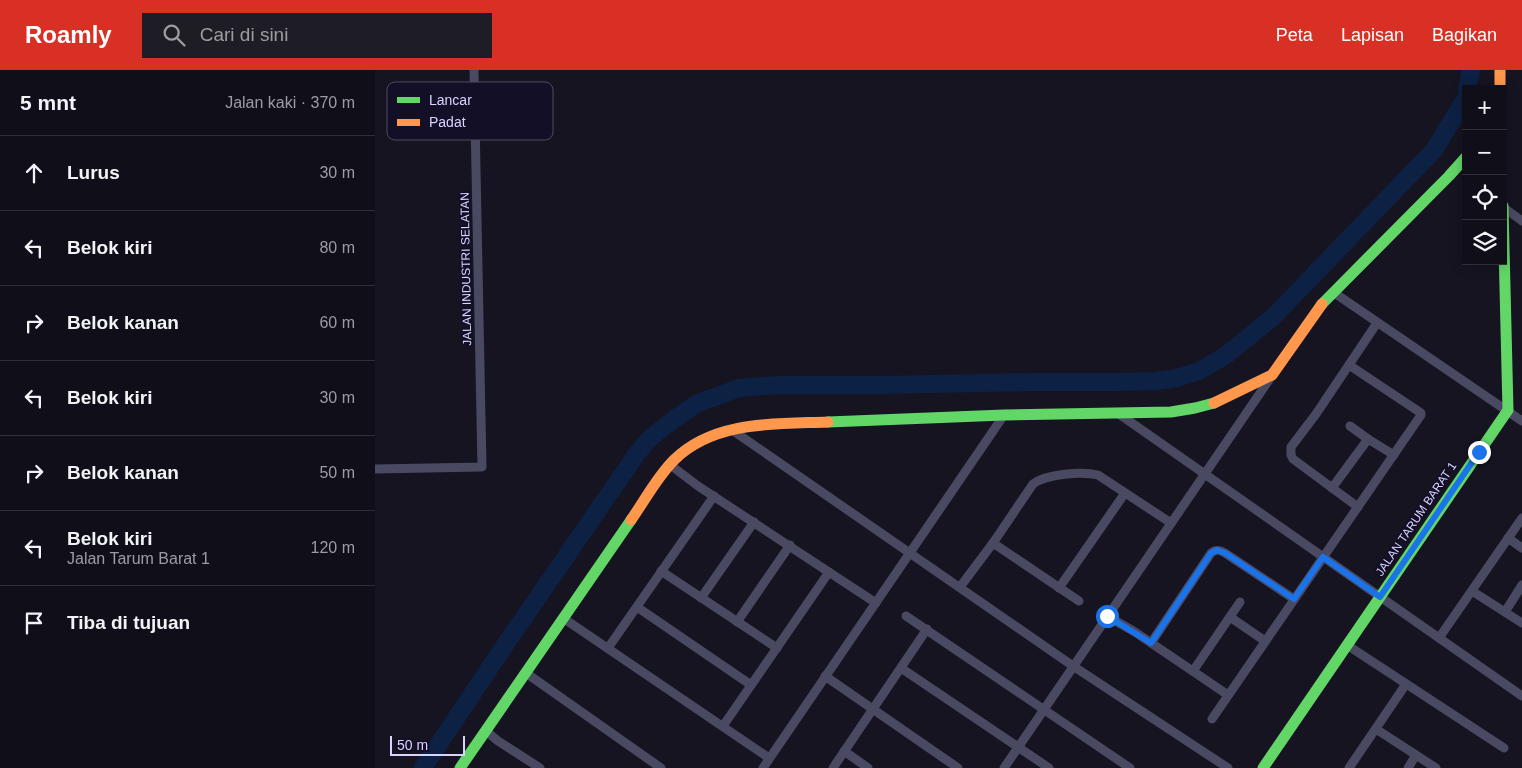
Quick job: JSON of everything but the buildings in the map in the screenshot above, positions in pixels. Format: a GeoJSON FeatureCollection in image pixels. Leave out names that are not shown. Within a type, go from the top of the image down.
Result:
{"type":"FeatureCollection","features":[{"type":"Feature","properties":{"kind":"street"},"geometry":{"type":"LineString","coordinates":[[1500,70],[1500,85]]}},
{"type":"Feature","properties":{"kind":"street","name":"JALAN INDUSTRI SELATAN"},"geometry":{"type":"LineString","coordinates":[[375,469],[482,467],[475,140]]}},
{"type":"Feature","properties":{"kind":"street"},"geometry":{"type":"LineString","coordinates":[[1004,768],[1322,304],[1462,161]]}},
{"type":"Feature","properties":{"kind":"street"},"geometry":{"type":"LineString","coordinates":[[1507,210],[1522,221]]}},
{"type":"Feature","properties":{"kind":"street"},"geometry":{"type":"LineString","coordinates":[[1503,220],[1508,410]]}},
{"type":"Feature","properties":{"kind":"street"},"geometry":{"type":"LineString","coordinates":[[1333,292],[1522,421]]}},
{"type":"Feature","properties":{"kind":"street"},"geometry":{"type":"LineString","coordinates":[[1358,507],[1293,459],[1291,447],[1316,414],[1377,323]]}},
{"type":"Feature","properties":{"kind":"street"},"geometry":{"type":"LineString","coordinates":[[1212,719],[1421,415],[1421,413],[1349,365]]}},
{"type":"Feature","properties":{"kind":"street"},"geometry":{"type":"LineString","coordinates":[[460,768],[669,464],[702,440],[717,434],[757,425],[1005,415],[1171,412],[1216,402],[1272,375]]}},
{"type":"Feature","properties":{"kind":"street","name":"JALAN TARUM BARAT 1"},"geometry":{"type":"LineString","coordinates":[[1263,768],[1508,410]]}},
{"type":"Feature","properties":{"kind":"street"},"geometry":{"type":"LineString","coordinates":[[1119,414],[1522,696]]}},
{"type":"Feature","properties":{"kind":"street"},"geometry":{"type":"LineString","coordinates":[[763,768],[1005,415]]}},
{"type":"Feature","properties":{"kind":"street"},"geometry":{"type":"LineString","coordinates":[[1350,426],[1394,455]]}},
{"type":"Feature","properties":{"kind":"street"},"geometry":{"type":"LineString","coordinates":[[732,430],[1073,666],[1227,768]]}},
{"type":"Feature","properties":{"kind":"street"},"geometry":{"type":"LineString","coordinates":[[1332,488],[1368,439]]}},
{"type":"Feature","properties":{"kind":"street"},"geometry":{"type":"LineString","coordinates":[[669,464],[876,603]]}},
{"type":"Feature","properties":{"kind":"street"},"geometry":{"type":"LineString","coordinates":[[960,587],[1033,484],[1039,479],[1076,473],[1098,475],[1171,523]]}},
{"type":"Feature","properties":{"kind":"street"},"geometry":{"type":"LineString","coordinates":[[1059,588],[1125,493]]}},
{"type":"Feature","properties":{"kind":"street"},"geometry":{"type":"LineString","coordinates":[[608,648],[714,496]]}},
{"type":"Feature","properties":{"kind":"street"},"geometry":{"type":"LineString","coordinates":[[1439,638],[1522,518]]}},
{"type":"Feature","properties":{"kind":"street"},"geometry":{"type":"LineString","coordinates":[[701,598],[754,522]]}},
{"type":"Feature","properties":{"kind":"street"},"geometry":{"type":"LineString","coordinates":[[1508,538],[1522,548]]}},
{"type":"Feature","properties":{"kind":"street"},"geometry":{"type":"LineString","coordinates":[[993,543],[1079,601]]}},
{"type":"Feature","properties":{"kind":"street"},"geometry":{"type":"LineString","coordinates":[[737,622],[791,545]]}},
{"type":"Feature","properties":{"kind":"street"},"geometry":{"type":"LineString","coordinates":[[1151,643],[1214,551],[1221,550],[1294,599]]}},
{"type":"Feature","properties":{"kind":"street"},"geometry":{"type":"LineString","coordinates":[[661,571],[777,648]]}},
{"type":"Feature","properties":{"kind":"street"},"geometry":{"type":"LineString","coordinates":[[723,726],[829,572]]}},
{"type":"Feature","properties":{"kind":"street"},"geometry":{"type":"LineString","coordinates":[[1505,612],[1522,585]]}},
{"type":"Feature","properties":{"kind":"street"},"geometry":{"type":"LineString","coordinates":[[1472,591],[1522,623]]}},
{"type":"Feature","properties":{"kind":"street"},"geometry":{"type":"LineString","coordinates":[[1193,671],[1240,602]]}},
{"type":"Feature","properties":{"kind":"street"},"geometry":{"type":"LineString","coordinates":[[637,607],[751,686]]}},
{"type":"Feature","properties":{"kind":"street"},"geometry":{"type":"LineString","coordinates":[[906,616],[1131,768]]}},
{"type":"Feature","properties":{"kind":"street"},"geometry":{"type":"LineString","coordinates":[[1107,616],[1151,643],[1228,696]]}},
{"type":"Feature","properties":{"kind":"street"},"geometry":{"type":"LineString","coordinates":[[1230,617],[1265,642]]}},
{"type":"Feature","properties":{"kind":"street"},"geometry":{"type":"LineString","coordinates":[[563,618],[769,758]]}},
{"type":"Feature","properties":{"kind":"street"},"geometry":{"type":"LineString","coordinates":[[833,768],[927,630]]}},
{"type":"Feature","properties":{"kind":"street"},"geometry":{"type":"LineString","coordinates":[[1347,645],[1504,748]]}},
{"type":"Feature","properties":{"kind":"street"},"geometry":{"type":"LineString","coordinates":[[901,668],[1049,768]]}},
{"type":"Feature","properties":{"kind":"street"},"geometry":{"type":"LineString","coordinates":[[526,673],[661,768]]}},
{"type":"Feature","properties":{"kind":"street"},"geometry":{"type":"LineString","coordinates":[[825,676],[958,768]]}},
{"type":"Feature","properties":{"kind":"street"},"geometry":{"type":"LineString","coordinates":[[1349,768],[1406,684]]}},
{"type":"Feature","properties":{"kind":"street"},"geometry":{"type":"LineString","coordinates":[[1376,729],[1436,768]]}},
{"type":"Feature","properties":{"kind":"street"},"geometry":{"type":"LineString","coordinates":[[486,731],[535,767]]}},
{"type":"Feature","properties":{"kind":"street"},"geometry":{"type":"LineString","coordinates":[[844,751],[868,768]]}},
{"type":"Feature","properties":{"kind":"street"},"geometry":{"type":"LineString","coordinates":[[1408,768],[1416,755]]}},
{"type":"Feature","properties":{"kind":"waterway"},"geometry":{"type":"LineString","coordinates":[[1468,85],[1471,70]]}},
{"type":"Feature","properties":{"kind":"waterway"},"geometry":{"type":"LineString","coordinates":[[423,768],[638,452],[650,438],[696,404],[739,388],[778,385],[1156,381],[1177,378],[1199,371],[1225,356],[1273,317],[1434,150],[1462,104]]}},
{"type":"Feature","properties":{"kind":"traffic: fast"},"geometry":{"type":"LineString","coordinates":[[1322,304],[1462,161]]}},
{"type":"Feature","properties":{"kind":"traffic: fast"},"geometry":{"type":"LineString","coordinates":[[1263,768],[1508,410],[1503,220]]}},
{"type":"Feature","properties":{"kind":"traffic: fast"},"geometry":{"type":"LineString","coordinates":[[828,422],[1004,415],[1171,412],[1214,403]]}},
{"type":"Feature","properties":{"kind":"traffic: fast"},"geometry":{"type":"LineString","coordinates":[[460,768],[631,520]]}},
{"type":"Feature","properties":{"kind":"traffic: slow"},"geometry":{"type":"LineString","coordinates":[[1500,70],[1500,85]]}},
{"type":"Feature","properties":{"kind":"traffic: slow"},"geometry":{"type":"LineString","coordinates":[[1214,403],[1272,375],[1322,304]]}},
{"type":"Feature","properties":{"kind":"traffic: slow"},"geometry":{"type":"LineString","coordinates":[[631,520],[657,481],[674,460],[690,447],[708,437],[727,431],[767,424],[828,422]]}},
{"type":"Feature","properties":{"kind":"route"},"geometry":{"type":"LineString","coordinates":[[1107,616],[1151,643],[1211,553],[1217,550],[1221,550],[1294,599],[1323,557],[1380,597],[1479,452]]}}]}
